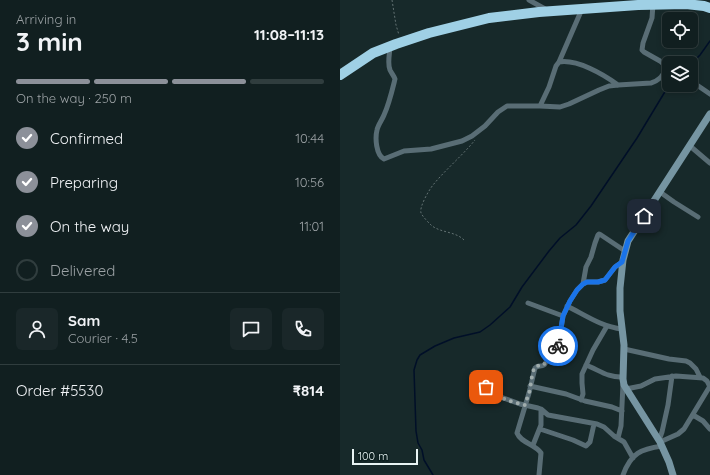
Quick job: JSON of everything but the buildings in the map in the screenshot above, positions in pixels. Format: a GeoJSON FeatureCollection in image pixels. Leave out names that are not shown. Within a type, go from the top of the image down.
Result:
{"type":"FeatureCollection","features":[{"type":"Feature","properties":{"kind":"highway"},"geometry":{"type":"LineString","coordinates":[[340,75],[373,53],[390,46],[447,28],[489,18],[520,13],[653,4],[705,5]]}},
{"type":"Feature","properties":{"kind":"street"},"geometry":{"type":"LineString","coordinates":[[530,0],[549,11]]}},
{"type":"Feature","properties":{"kind":"street"},"geometry":{"type":"LineString","coordinates":[[653,4],[652,18],[642,50],[662,63]]}},
{"type":"Feature","properties":{"kind":"street"},"geometry":{"type":"LineString","coordinates":[[540,106],[549,87],[556,66],[583,9]]}},
{"type":"Feature","properties":{"kind":"street"},"geometry":{"type":"LineString","coordinates":[[390,46],[389,68],[395,76],[395,79],[377,132],[378,149],[382,158],[387,159],[404,151],[431,149],[462,141],[472,136],[485,126],[498,112],[507,106],[560,107],[575,102],[598,90],[618,85],[651,83],[658,81],[662,76]]}},
{"type":"Feature","properties":{"kind":"street"},"geometry":{"type":"LineString","coordinates":[[559,62],[562,61],[585,67],[603,75],[618,85]]}},
{"type":"Feature","properties":{"kind":"street"},"geometry":{"type":"LineString","coordinates":[[698,86],[710,94]]}},
{"type":"Feature","properties":{"kind":"street"},"geometry":{"type":"LineString","coordinates":[[618,438],[622,411],[624,349],[620,311],[620,276],[625,250],[628,241],[710,114]]}},
{"type":"Feature","properties":{"kind":"street"},"geometry":{"type":"LineString","coordinates":[[690,146],[710,163]]}},
{"type":"Feature","properties":{"kind":"street"},"geometry":{"type":"LineString","coordinates":[[660,192],[698,217]]}},
{"type":"Feature","properties":{"kind":"street"},"geometry":{"type":"LineString","coordinates":[[583,284],[586,267],[599,234],[625,250]]}},
{"type":"Feature","properties":{"kind":"street"},"geometry":{"type":"LineString","coordinates":[[539,475],[542,453],[540,450],[519,438],[517,433],[532,375],[536,366],[544,365],[550,351],[556,351],[558,349],[563,316],[574,294],[583,284],[587,282],[598,282],[605,280],[615,267],[622,262]]}},
{"type":"Feature","properties":{"kind":"street"},"geometry":{"type":"LineString","coordinates":[[528,303],[563,316]]}},
{"type":"Feature","properties":{"kind":"street"},"geometry":{"type":"LineString","coordinates":[[567,306],[595,321],[607,326],[622,329]]}},
{"type":"Feature","properties":{"kind":"street"},"geometry":{"type":"LineString","coordinates":[[581,400],[583,394],[582,374],[593,350],[607,326]]}},
{"type":"Feature","properties":{"kind":"street"},"geometry":{"type":"LineString","coordinates":[[624,349],[669,359],[686,361],[692,365],[700,377]]}},
{"type":"Feature","properties":{"kind":"street"},"geometry":{"type":"LineString","coordinates":[[586,365],[610,376],[623,378]]}},
{"type":"Feature","properties":{"kind":"street"},"geometry":{"type":"LineString","coordinates":[[660,443],[672,376]]}},
{"type":"Feature","properties":{"kind":"street"},"geometry":{"type":"LineString","coordinates":[[623,475],[627,466],[639,452],[681,432],[687,425],[710,387],[705,379],[700,377],[672,376],[655,379],[640,386],[626,389]]}},
{"type":"Feature","properties":{"kind":"street"},"geometry":{"type":"LineString","coordinates":[[623,378],[626,389],[642,412],[660,443],[673,475]]}},
{"type":"Feature","properties":{"kind":"street"},"geometry":{"type":"LineString","coordinates":[[479,380],[490,391],[510,401],[541,409],[548,415],[604,427],[626,444],[633,458]]}},
{"type":"Feature","properties":{"kind":"street"},"geometry":{"type":"LineString","coordinates":[[530,386],[566,394],[581,400],[612,407],[622,411]]}},
{"type":"Feature","properties":{"kind":"street"},"geometry":{"type":"LineString","coordinates":[[533,446],[542,421],[541,409]]}},
{"type":"Feature","properties":{"kind":"street"},"geometry":{"type":"LineString","coordinates":[[693,415],[703,421],[710,429]]}},
{"type":"Feature","properties":{"kind":"street"},"geometry":{"type":"LineString","coordinates":[[540,429],[586,446],[590,442],[594,424]]}},
{"type":"Feature","properties":{"kind":"path"},"geometry":{"type":"LineString","coordinates":[[392,0],[396,25],[402,42]]}},
{"type":"Feature","properties":{"kind":"path"},"geometry":{"type":"LineString","coordinates":[[464,240],[459,236],[440,230],[433,226],[422,215],[421,209],[423,202],[432,186],[477,138]]}},
{"type":"Feature","properties":{"kind":"waterway"},"geometry":{"type":"LineString","coordinates":[[698,57],[710,41]]}},
{"type":"Feature","properties":{"kind":"waterway"},"geometry":{"type":"LineString","coordinates":[[433,475],[424,460],[422,450],[418,443],[416,431],[414,370],[420,355],[435,346],[454,338],[480,332],[510,307],[522,287],[549,251],[560,238],[576,225],[591,206],[637,138],[665,92]]}},
{"type":"Feature","properties":{"kind":"way so far"},"geometry":{"type":"LineString","coordinates":[[486,387],[498,396],[525,405],[536,366],[544,365],[550,351],[556,351],[558,346]]}},
{"type":"Feature","properties":{"kind":"route"},"geometry":{"type":"LineString","coordinates":[[558,346],[563,316],[574,294],[583,284],[587,282],[601,282],[605,280],[615,267],[622,262],[628,241],[644,216]]}}]}
